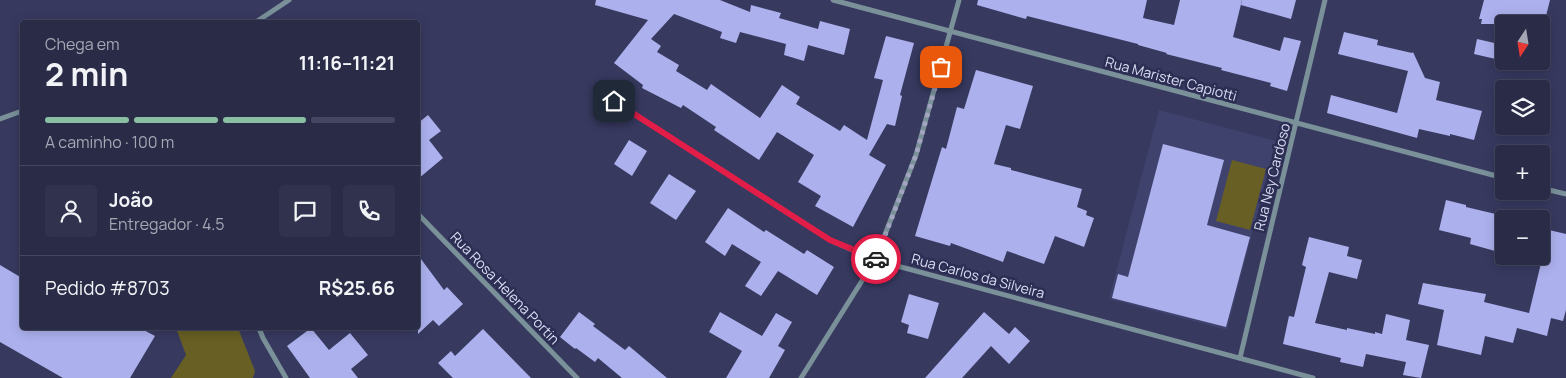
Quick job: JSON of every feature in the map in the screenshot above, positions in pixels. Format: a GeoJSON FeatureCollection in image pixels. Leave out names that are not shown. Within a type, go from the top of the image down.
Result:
{"type":"FeatureCollection","features":[{"type":"Feature","properties":{"kind":"street"},"geometry":{"type":"LineString","coordinates":[[259,20],[289,0]]}},
{"type":"Feature","properties":{"kind":"street","name":"Rua Marister Capiotti"},"geometry":{"type":"LineString","coordinates":[[833,0],[1495,176]]}},
{"type":"Feature","properties":{"kind":"street"},"geometry":{"type":"LineString","coordinates":[[801,378],[876,260],[916,155],[952,32],[959,0]]}},
{"type":"Feature","properties":{"kind":"street","name":"Rua Ney Cardoso"},"geometry":{"type":"LineString","coordinates":[[1240,358],[1325,0]]}},
{"type":"Feature","properties":{"kind":"street","name":"Rua Carlos da Silveira"},"geometry":{"type":"LineString","coordinates":[[614,101],[830,240],[876,260],[1313,378]]}},
{"type":"Feature","properties":{"kind":"street"},"geometry":{"type":"LineString","coordinates":[[0,119],[20,112]]}},
{"type":"Feature","properties":{"kind":"street"},"geometry":{"type":"LineString","coordinates":[[1550,190],[1566,194]]}},
{"type":"Feature","properties":{"kind":"street","name":"Rua Rosa Helena Portin"},"geometry":{"type":"LineString","coordinates":[[420,216],[577,378]]}},
{"type":"Feature","properties":{"kind":"street"},"geometry":{"type":"LineString","coordinates":[[260,330],[286,378]]}},
{"type":"Feature","properties":{"kind":"shaded area"},"geometry":{"type":"Polygon","coordinates":[[[1159,110],[1276,141],[1227,330],[1109,299],[1159,110]]]}},
{"type":"Feature","properties":{"kind":"shaded area"},"geometry":{"type":"Polygon","coordinates":[[[1232,160],[1266,169],[1250,230],[1216,221],[1232,160]]]}},
{"type":"Feature","properties":{"kind":"shaded area"},"geometry":{"type":"Polygon","coordinates":[[[177,330],[239,330],[255,371],[253,378],[171,378],[186,355],[177,330]]]}},
{"type":"Feature","properties":{"kind":"building"},"geometry":{"type":"Polygon","coordinates":[[[596,0],[720,0],[750,12],[751,5],[781,13],[779,18],[818,29],[820,21],[850,29],[844,55],[808,45],[804,61],[784,55],[786,44],[740,32],[736,43],[720,38],[722,32],[674,14],[651,39],[661,46],[657,52],[679,65],[676,71],[707,90],[711,84],[760,118],[782,85],[800,97],[796,104],[840,131],[844,125],[867,140],[883,80],[874,78],[886,36],[914,43],[900,95],[902,96],[895,126],[887,124],[869,155],[886,165],[853,227],[815,206],[821,196],[798,182],[814,155],[777,132],[759,160],[714,130],[716,127],[683,105],[681,108],[642,88],[643,85],[614,63],[648,20],[595,5],[596,0]]]}},
{"type":"Feature","properties":{"kind":"building"},"geometry":{"type":"Polygon","coordinates":[[[978,0],[1147,0],[1143,18],[1174,25],[1180,0],[1242,0],[1233,37],[1280,51],[1284,37],[1301,41],[1287,91],[1270,86],[1271,83],[1166,54],[1138,44],[1027,16],[1026,19],[977,5],[978,0]]]}},
{"type":"Feature","properties":{"kind":"building"},"geometry":{"type":"Polygon","coordinates":[[[1242,0],[1296,0],[1291,19],[1241,5],[1242,0]]]}},
{"type":"Feature","properties":{"kind":"building"},"geometry":{"type":"Polygon","coordinates":[[[1484,0],[1550,0],[1546,15],[1495,15],[1495,24],[1481,24],[1482,19],[1479,19],[1484,0]]]}},
{"type":"Feature","properties":{"kind":"building"},"geometry":{"type":"Polygon","coordinates":[[[1344,32],[1378,40],[1377,45],[1413,52],[1425,78],[1440,82],[1436,100],[1482,111],[1474,140],[1419,129],[1417,138],[1327,113],[1331,95],[1397,113],[1408,71],[1338,54],[1344,32]]]}},
{"type":"Feature","properties":{"kind":"building"},"geometry":{"type":"Polygon","coordinates":[[[1477,39],[1495,43],[1495,59],[1474,54],[1477,39]]]}},
{"type":"Feature","properties":{"kind":"building"},"geometry":{"type":"Polygon","coordinates":[[[976,70],[1033,86],[1020,129],[1006,125],[994,164],[1082,189],[1077,207],[1087,211],[1086,215],[1094,218],[1084,247],[1055,236],[1044,264],[1007,251],[1003,262],[951,243],[950,246],[915,236],[942,147],[946,149],[957,107],[964,109],[976,70]]]}},
{"type":"Feature","properties":{"kind":"building"},"geometry":{"type":"Polygon","coordinates":[[[428,115],[441,131],[429,140],[443,158],[420,177],[420,121],[428,115]]]}},
{"type":"Feature","properties":{"kind":"building"},"geometry":{"type":"Polygon","coordinates":[[[629,140],[647,151],[632,176],[614,164],[629,140]]]}},
{"type":"Feature","properties":{"kind":"building"},"geometry":{"type":"Polygon","coordinates":[[[1163,144],[1224,160],[1207,225],[1250,237],[1226,327],[1112,298],[1118,274],[1128,277],[1163,144]]]}},
{"type":"Feature","properties":{"kind":"building"},"geometry":{"type":"Polygon","coordinates":[[[669,174],[696,191],[676,220],[650,203],[669,174]]]}},
{"type":"Feature","properties":{"kind":"building"},"geometry":{"type":"Polygon","coordinates":[[[1446,200],[1495,214],[1495,251],[1470,244],[1471,238],[1439,230],[1446,200]]]}},
{"type":"Feature","properties":{"kind":"building"},"geometry":{"type":"Polygon","coordinates":[[[728,208],[764,232],[766,230],[804,254],[807,250],[834,267],[817,295],[778,271],[761,296],[745,286],[761,262],[732,244],[725,256],[705,242],[728,208]]]}},
{"type":"Feature","properties":{"kind":"building"},"geometry":{"type":"Polygon","coordinates":[[[1550,230],[1566,234],[1566,310],[1563,321],[1551,318],[1547,336],[1517,328],[1513,343],[1485,336],[1481,355],[1437,345],[1444,310],[1418,304],[1423,283],[1486,294],[1484,302],[1529,313],[1541,265],[1550,265],[1550,230]]]}},
{"type":"Feature","properties":{"kind":"building"},"geometry":{"type":"Polygon","coordinates":[[[1309,237],[1349,247],[1347,256],[1362,260],[1357,279],[1329,272],[1315,323],[1347,330],[1347,328],[1382,334],[1386,314],[1410,320],[1406,340],[1429,345],[1421,378],[1403,375],[1406,362],[1366,354],[1363,367],[1340,362],[1341,358],[1283,344],[1289,316],[1294,317],[1306,267],[1302,265],[1309,237]]]}},
{"type":"Feature","properties":{"kind":"building"},"geometry":{"type":"Polygon","coordinates":[[[420,258],[444,290],[447,287],[463,304],[439,326],[433,320],[418,334],[418,330],[420,330],[420,258]]]}},
{"type":"Feature","properties":{"kind":"building"},"geometry":{"type":"Polygon","coordinates":[[[0,265],[20,277],[20,330],[144,330],[155,336],[130,378],[63,378],[0,342],[0,265]]]}},
{"type":"Feature","properties":{"kind":"building"},"geometry":{"type":"Polygon","coordinates":[[[909,294],[939,303],[928,339],[907,333],[909,325],[901,322],[909,294]]]}},
{"type":"Feature","properties":{"kind":"building"},"geometry":{"type":"Polygon","coordinates":[[[579,312],[595,324],[593,326],[625,350],[629,346],[667,378],[622,378],[598,358],[595,362],[575,349],[560,337],[579,312]]]}},
{"type":"Feature","properties":{"kind":"building"},"geometry":{"type":"Polygon","coordinates":[[[720,312],[762,336],[776,313],[792,322],[778,346],[785,350],[769,378],[726,378],[742,351],[709,332],[720,312]]]}},
{"type":"Feature","properties":{"kind":"building"},"geometry":{"type":"Polygon","coordinates":[[[984,312],[1009,334],[1015,327],[1030,341],[1009,364],[991,346],[962,378],[925,378],[984,312]]]}},
{"type":"Feature","properties":{"kind":"building"},"geometry":{"type":"Polygon","coordinates":[[[483,329],[531,378],[453,378],[438,363],[451,351],[455,356],[483,329]]]}},
{"type":"Feature","properties":{"kind":"building"},"geometry":{"type":"Polygon","coordinates":[[[308,330],[313,330],[329,350],[350,333],[368,355],[351,369],[358,378],[310,378],[287,346],[308,330]]]}},
{"type":"Feature","properties":{"kind":"way so far"},"geometry":{"type":"LineString","coordinates":[[876,259],[916,155],[941,67]]}},
{"type":"Feature","properties":{"kind":"route"},"geometry":{"type":"LineString","coordinates":[[614,101],[830,240],[876,259]]}}]}
